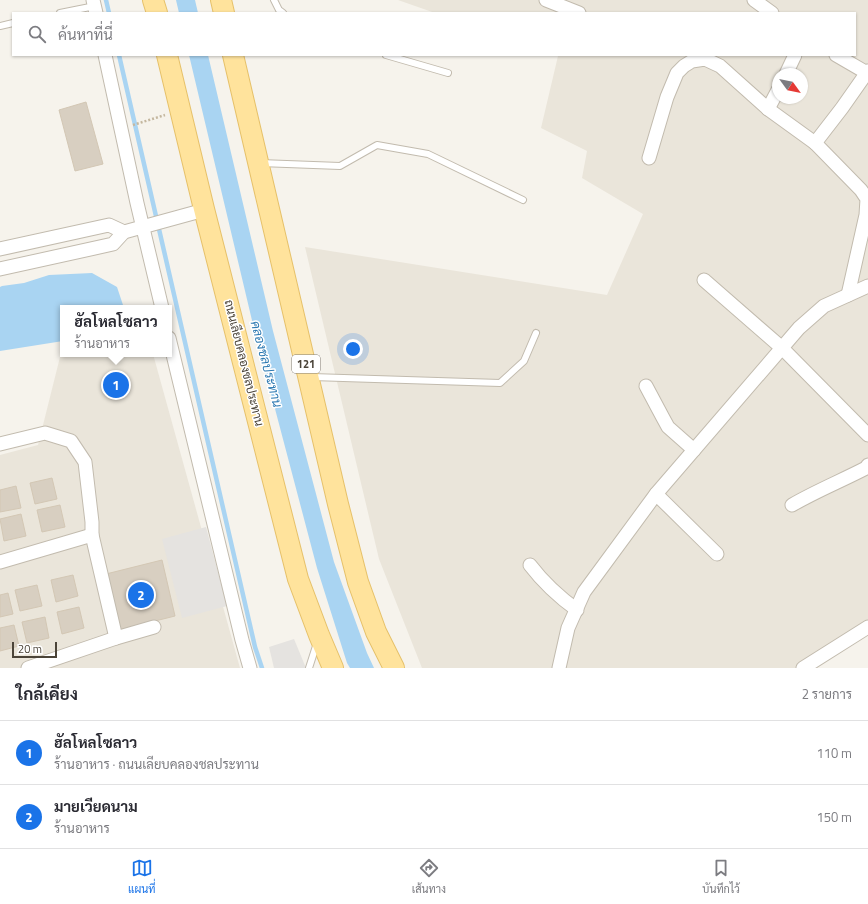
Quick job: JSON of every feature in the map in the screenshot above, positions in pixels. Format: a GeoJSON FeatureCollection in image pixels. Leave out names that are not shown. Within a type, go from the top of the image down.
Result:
{"type":"FeatureCollection","features":[{"type":"Feature","properties":{"kind":"main road"},"geometry":{"type":"LineString","coordinates":[[153,0],[157,12]]}},
{"type":"Feature","properties":{"kind":"main road"},"geometry":{"type":"LineString","coordinates":[[221,0],[224,12]]}},
{"type":"Feature","properties":{"kind":"main road","name":"ถนนเลียบคลองชลประทาน"},"geometry":{"type":"LineString","coordinates":[[167,56],[201,210],[298,579],[319,636],[333,668]]}},
{"type":"Feature","properties":{"kind":"main road","name":"121"},"geometry":{"type":"LineString","coordinates":[[234,56],[338,504],[358,582],[376,632],[394,668]]}},
{"type":"Feature","properties":{"kind":"street"},"geometry":{"type":"LineString","coordinates":[[546,0],[576,12]]}},
{"type":"Feature","properties":{"kind":"street"},"geometry":{"type":"LineString","coordinates":[[754,0],[771,12]]}},
{"type":"Feature","properties":{"kind":"street"},"geometry":{"type":"LineString","coordinates":[[105,56],[145,226],[161,305]]}},
{"type":"Feature","properties":{"kind":"street"},"geometry":{"type":"LineString","coordinates":[[789,68],[795,56]]}},
{"type":"Feature","properties":{"kind":"street"},"geometry":{"type":"LineString","coordinates":[[815,143],[868,72],[838,56]]}},
{"type":"Feature","properties":{"kind":"street"},"geometry":{"type":"LineString","coordinates":[[649,158],[667,97],[677,73],[692,61],[705,59],[720,66],[768,109],[815,143],[862,190],[866,199],[866,215],[848,295]]}},
{"type":"Feature","properties":{"kind":"street"},"geometry":{"type":"LineString","coordinates":[[768,109],[772,101]]}},
{"type":"Feature","properties":{"kind":"street"},"geometry":{"type":"LineString","coordinates":[[0,269],[113,244],[124,232],[201,210]]}},
{"type":"Feature","properties":{"kind":"street"},"geometry":{"type":"LineString","coordinates":[[0,249],[110,225],[124,232]]}},
{"type":"Feature","properties":{"kind":"street"},"geometry":{"type":"LineString","coordinates":[[37,241],[42,260]]}},
{"type":"Feature","properties":{"kind":"street"},"geometry":{"type":"LineString","coordinates":[[704,280],[782,348],[868,435]]}},
{"type":"Feature","properties":{"kind":"street"},"geometry":{"type":"LineString","coordinates":[[559,668],[568,628],[584,592],[656,494],[799,328],[824,306],[868,286]]}},
{"type":"Feature","properties":{"kind":"street"},"geometry":{"type":"LineString","coordinates":[[172,350],[250,668]]}},
{"type":"Feature","properties":{"kind":"street"},"geometry":{"type":"LineString","coordinates":[[646,386],[668,427],[694,450]]}},
{"type":"Feature","properties":{"kind":"street"},"geometry":{"type":"LineString","coordinates":[[0,444],[45,433],[71,441],[85,462],[92,522],[92,535],[116,638]]}},
{"type":"Feature","properties":{"kind":"street"},"geometry":{"type":"LineString","coordinates":[[792,505],[813,493],[866,468],[868,465]]}},
{"type":"Feature","properties":{"kind":"street"},"geometry":{"type":"LineString","coordinates":[[656,494],[717,554]]}},
{"type":"Feature","properties":{"kind":"street"},"geometry":{"type":"LineString","coordinates":[[0,562],[92,535]]}},
{"type":"Feature","properties":{"kind":"street"},"geometry":{"type":"LineString","coordinates":[[530,565],[539,577],[576,610]]}},
{"type":"Feature","properties":{"kind":"street"},"geometry":{"type":"LineString","coordinates":[[28,668],[116,638],[154,627]]}},
{"type":"Feature","properties":{"kind":"street"},"geometry":{"type":"LineString","coordinates":[[803,668],[868,627]]}},
{"type":"Feature","properties":{"kind":"lane"},"geometry":{"type":"LineString","coordinates":[[274,0],[282,12]]}},
{"type":"Feature","properties":{"kind":"lane"},"geometry":{"type":"LineString","coordinates":[[65,12],[95,6]]}},
{"type":"Feature","properties":{"kind":"lane"},"geometry":{"type":"LineString","coordinates":[[0,26],[12,23]]}},
{"type":"Feature","properties":{"kind":"lane"},"geometry":{"type":"LineString","coordinates":[[389,56],[448,73]]}},
{"type":"Feature","properties":{"kind":"lane"},"geometry":{"type":"LineString","coordinates":[[259,163],[340,166],[377,145],[428,154],[523,200]]}},
{"type":"Feature","properties":{"kind":"lane"},"geometry":{"type":"LineString","coordinates":[[309,377],[500,383],[524,361],[536,334]]}},
{"type":"Feature","properties":{"kind":"lane"},"geometry":{"type":"LineString","coordinates":[[309,668],[319,636]]}},
{"type":"Feature","properties":{"kind":"path"},"geometry":{"type":"LineString","coordinates":[[131,126],[180,110]]}},
{"type":"Feature","properties":{"kind":"shaded area"},"geometry":{"type":"Polygon","coordinates":[[[398,0],[868,0],[868,633],[813,668],[422,668],[379,559],[305,247],[607,295],[643,214],[582,178],[587,151],[541,128],[558,56],[856,56],[856,12],[432,12],[398,0]]]}},
{"type":"Feature","properties":{"kind":"shaded area"},"geometry":{"type":"Polygon","coordinates":[[[60,357],[154,357],[240,668],[0,668],[0,455],[38,445],[60,357]]]}},
{"type":"Feature","properties":{"kind":"shaded area"},"geometry":{"type":"Polygon","coordinates":[[[206,527],[227,606],[182,618],[162,539],[206,527]]]}},
{"type":"Feature","properties":{"kind":"shaded area"},"geometry":{"type":"Polygon","coordinates":[[[294,639],[306,668],[274,668],[269,647],[294,639]]]}},
{"type":"Feature","properties":{"kind":"water"},"geometry":{"type":"Polygon","coordinates":[[[176,0],[195,0],[198,12],[179,12],[176,0]]]}},
{"type":"Feature","properties":{"kind":"water","name":"คลองชลประทาน"},"geometry":{"type":"Polygon","coordinates":[[[189,56],[208,56],[273,331],[334,562],[367,653],[374,668],[350,668],[347,663],[317,568],[255,333],[189,56]]]}},
{"type":"Feature","properties":{"kind":"water"},"geometry":{"type":"Polygon","coordinates":[[[92,273],[117,287],[123,305],[60,305],[60,341],[0,351],[0,287],[24,283],[49,275],[92,273]]]}},
{"type":"Feature","properties":{"kind":"building"},"geometry":{"type":"Polygon","coordinates":[[[86,102],[103,164],[75,171],[59,110],[86,102]]]}},
{"type":"Feature","properties":{"kind":"building"},"geometry":{"type":"Polygon","coordinates":[[[52,478],[57,499],[35,504],[30,483],[52,478]]]}},
{"type":"Feature","properties":{"kind":"building"},"geometry":{"type":"Polygon","coordinates":[[[16,486],[21,508],[0,512],[0,490],[16,486]]]}},
{"type":"Feature","properties":{"kind":"building"},"geometry":{"type":"Polygon","coordinates":[[[60,505],[65,527],[42,532],[37,510],[60,505]]]}},
{"type":"Feature","properties":{"kind":"building"},"geometry":{"type":"Polygon","coordinates":[[[21,514],[26,536],[4,541],[0,519],[21,514]]]}},
{"type":"Feature","properties":{"kind":"building"},"geometry":{"type":"Polygon","coordinates":[[[162,560],[175,616],[119,630],[106,574],[162,560]]]}},
{"type":"Feature","properties":{"kind":"building"},"geometry":{"type":"Polygon","coordinates":[[[73,575],[78,596],[56,602],[51,580],[73,575]]]}},
{"type":"Feature","properties":{"kind":"building"},"geometry":{"type":"Polygon","coordinates":[[[37,585],[42,606],[20,611],[15,590],[37,585]]]}},
{"type":"Feature","properties":{"kind":"building"},"geometry":{"type":"Polygon","coordinates":[[[8,593],[13,614],[0,617],[0,595],[8,593]]]}},
{"type":"Feature","properties":{"kind":"building"},"geometry":{"type":"Polygon","coordinates":[[[79,607],[84,628],[62,634],[57,612],[79,607]]]}},
{"type":"Feature","properties":{"kind":"building"},"geometry":{"type":"Polygon","coordinates":[[[45,617],[49,638],[27,643],[22,622],[45,617]]]}},
{"type":"Feature","properties":{"kind":"building"},"geometry":{"type":"Polygon","coordinates":[[[14,625],[19,646],[0,651],[0,628],[14,625]]]}},
{"type":"Feature","properties":{"kind":"waterway"},"geometry":{"type":"LineString","coordinates":[[106,0],[109,12]]}},
{"type":"Feature","properties":{"kind":"waterway"},"geometry":{"type":"LineString","coordinates":[[119,56],[255,647],[262,668]]}},
{"type":"Feature","properties":{"kind":"place","name":"ฮัลโหลโซลาว"},"geometry":{"type":"Point","coordinates":[116,385]}},
{"type":"Feature","properties":{"kind":"place","name":"มายเวียดนาม"},"geometry":{"type":"Point","coordinates":[141,595]}}]}
